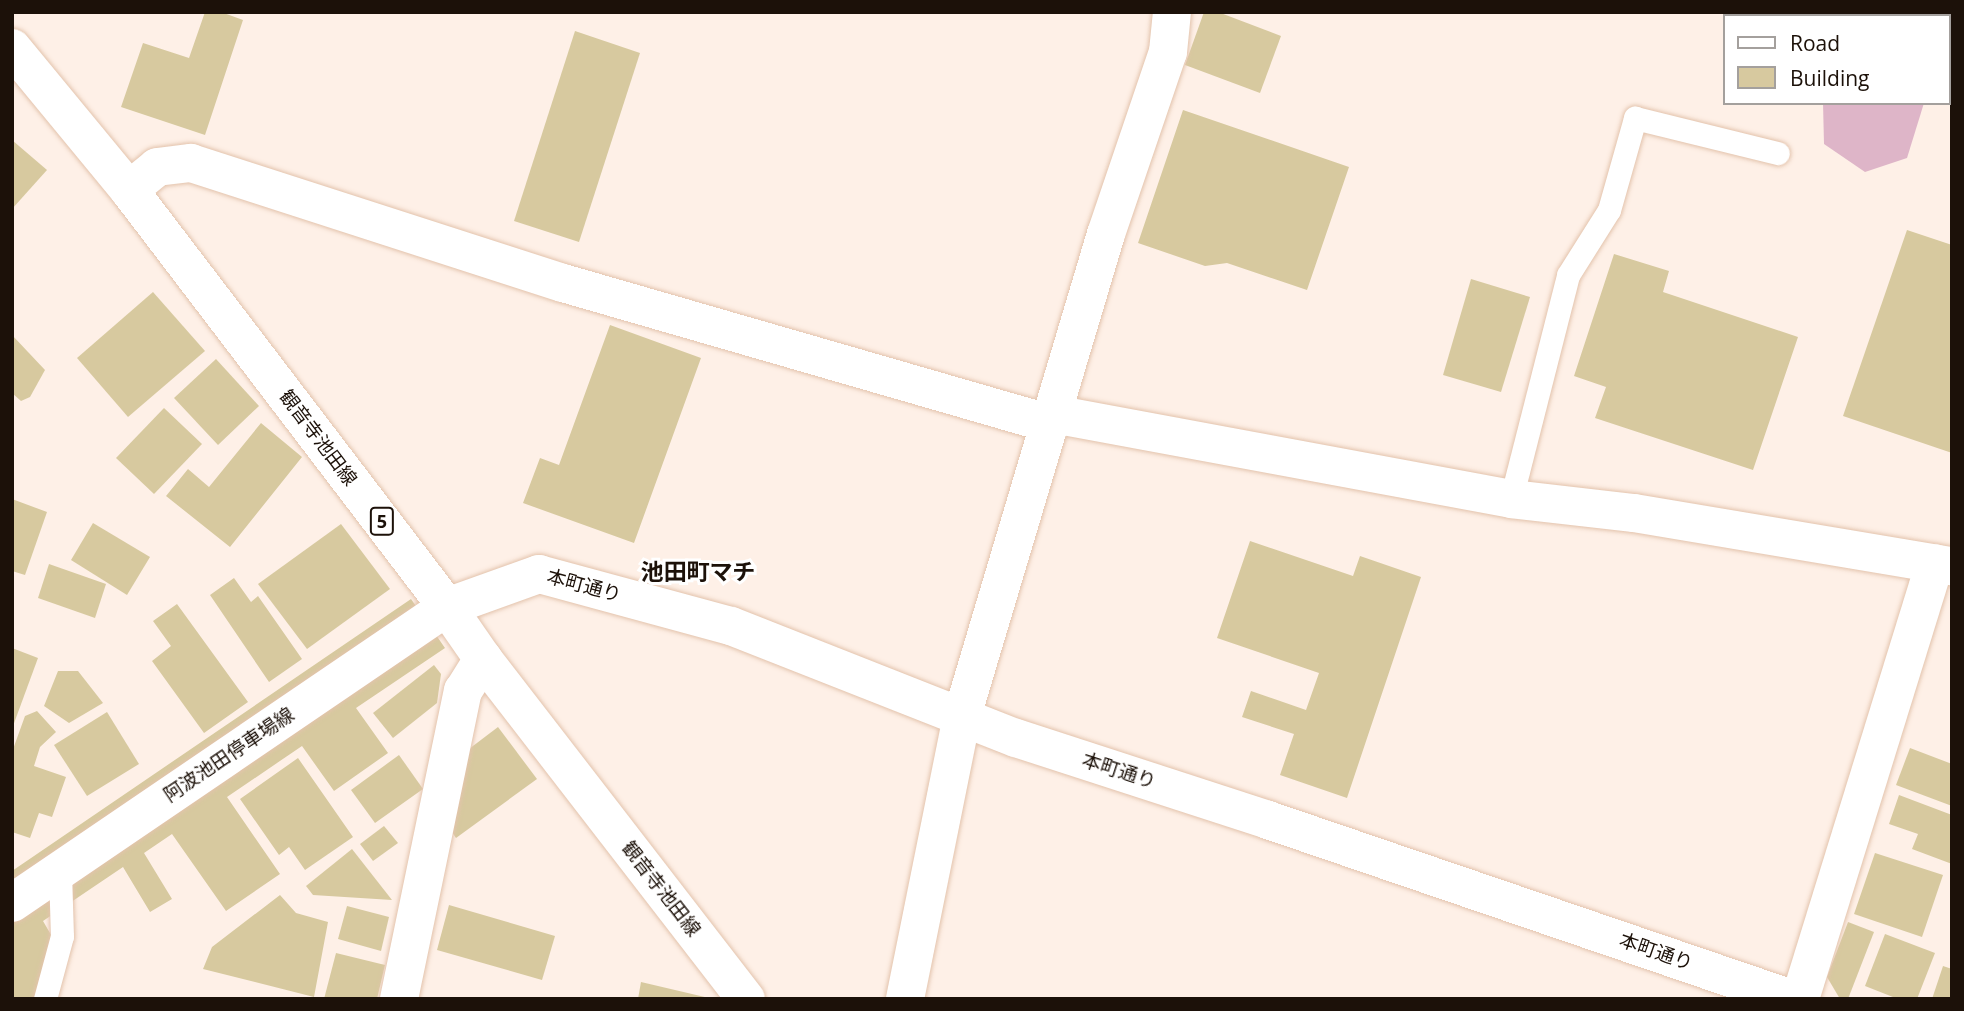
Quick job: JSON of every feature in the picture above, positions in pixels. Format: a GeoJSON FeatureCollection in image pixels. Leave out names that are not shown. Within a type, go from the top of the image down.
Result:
{"type":"FeatureCollection","features":[{"type":"Feature","properties":{"kind":"street"},"geometry":{"type":"LineString","coordinates":[[905,999],[962,716],[1107,234],[1168,52],[1172,12]]}},
{"type":"Feature","properties":{"kind":"street","name":"観音寺池田線"},"geometry":{"type":"LineString","coordinates":[[12,48],[130,190],[447,607],[483,659],[746,999]]}},
{"type":"Feature","properties":{"kind":"street"},"geometry":{"type":"LineString","coordinates":[[130,190],[157,167],[191,163],[563,283],[1052,419],[1511,499],[1634,513],[1943,564],[1800,999]]}},
{"type":"Feature","properties":{"kind":"street","name":"本町通り"},"geometry":{"type":"LineString","coordinates":[[447,607],[539,574],[731,626],[1016,738],[1268,820],[1793,999]]}},
{"type":"Feature","properties":{"kind":"street","name":"阿波池田停車場線"},"geometry":{"type":"LineString","coordinates":[[18,892],[60,871],[447,607]]}},
{"type":"Feature","properties":{"kind":"street"},"geometry":{"type":"LineString","coordinates":[[400,999],[463,691],[483,659]]}},
{"type":"Feature","properties":{"kind":"lane"},"geometry":{"type":"LineString","coordinates":[[1511,499],[1568,275],[1609,210],[1635,118],[1778,153]]}},
{"type":"Feature","properties":{"kind":"lane"},"geometry":{"type":"LineString","coordinates":[[45,999],[62,936],[60,871]]}},
{"type":"Feature","properties":{"kind":"shaded area"},"geometry":{"type":"Polygon","coordinates":[[[1770,12],[1926,14],[1772,14],[1770,12]]]}},
{"type":"Feature","properties":{"kind":"shaded area"},"geometry":{"type":"Polygon","coordinates":[[[1823,105],[1923,105],[1907,158],[1865,172],[1824,144],[1823,105]]]}},
{"type":"Feature","properties":{"kind":"building"},"geometry":{"type":"Polygon","coordinates":[[[205,12],[221,12],[243,20],[205,135],[121,107],[143,43],[189,58],[205,12]]]}},
{"type":"Feature","properties":{"kind":"building"},"geometry":{"type":"Polygon","coordinates":[[[1204,12],[1218,12],[1281,36],[1260,93],[1185,65],[1204,12]]]}},
{"type":"Feature","properties":{"kind":"building"},"geometry":{"type":"Polygon","coordinates":[[[575,31],[640,53],[579,242],[514,221],[575,31]]]}},
{"type":"Feature","properties":{"kind":"building"},"geometry":{"type":"Polygon","coordinates":[[[1183,110],[1349,167],[1307,290],[1227,263],[1205,266],[1138,243],[1183,110]]]}},
{"type":"Feature","properties":{"kind":"building"},"geometry":{"type":"Polygon","coordinates":[[[12,140],[47,170],[12,209],[12,140]]]}},
{"type":"Feature","properties":{"kind":"building"},"geometry":{"type":"Polygon","coordinates":[[[1907,230],[1952,245],[1952,453],[1843,416],[1907,230]]]}},
{"type":"Feature","properties":{"kind":"building"},"geometry":{"type":"Polygon","coordinates":[[[1614,254],[1669,271],[1663,292],[1798,337],[1753,470],[1595,418],[1606,387],[1574,376],[1614,254]]]}},
{"type":"Feature","properties":{"kind":"building"},"geometry":{"type":"Polygon","coordinates":[[[1471,279],[1530,297],[1501,392],[1443,375],[1471,279]]]}},
{"type":"Feature","properties":{"kind":"building"},"geometry":{"type":"Polygon","coordinates":[[[153,292],[205,351],[128,417],[77,358],[153,292]]]}},
{"type":"Feature","properties":{"kind":"building"},"geometry":{"type":"Polygon","coordinates":[[[610,325],[701,358],[634,543],[523,503],[540,458],[559,465],[610,325]]]}},
{"type":"Feature","properties":{"kind":"building"},"geometry":{"type":"Polygon","coordinates":[[[12,335],[45,370],[30,397],[21,401],[12,393],[12,335]]]}},
{"type":"Feature","properties":{"kind":"building"},"geometry":{"type":"Polygon","coordinates":[[[216,359],[259,406],[218,445],[174,398],[216,359]]]}},
{"type":"Feature","properties":{"kind":"building"},"geometry":{"type":"Polygon","coordinates":[[[164,408],[202,444],[154,494],[116,458],[164,408]]]}},
{"type":"Feature","properties":{"kind":"building"},"geometry":{"type":"Polygon","coordinates":[[[261,423],[302,457],[230,547],[166,496],[188,469],[209,487],[261,423]]]}},
{"type":"Feature","properties":{"kind":"building"},"geometry":{"type":"Polygon","coordinates":[[[12,499],[47,512],[25,575],[12,571],[12,499]]]}},
{"type":"Feature","properties":{"kind":"building"},"geometry":{"type":"Polygon","coordinates":[[[93,523],[150,557],[127,595],[71,560],[93,523]]]}},
{"type":"Feature","properties":{"kind":"building"},"geometry":{"type":"Polygon","coordinates":[[[341,524],[390,589],[307,649],[258,584],[341,524]]]}},
{"type":"Feature","properties":{"kind":"building"},"geometry":{"type":"Polygon","coordinates":[[[1250,541],[1353,576],[1360,556],[1421,577],[1347,798],[1280,775],[1294,734],[1242,717],[1251,691],[1306,710],[1319,673],[1217,638],[1250,541]]]}},
{"type":"Feature","properties":{"kind":"building"},"geometry":{"type":"Polygon","coordinates":[[[49,564],[106,584],[95,618],[38,598],[49,564]]]}},
{"type":"Feature","properties":{"kind":"building"},"geometry":{"type":"Polygon","coordinates":[[[234,578],[251,602],[258,596],[302,659],[269,682],[210,595],[234,578]]]}},
{"type":"Feature","properties":{"kind":"building"},"geometry":{"type":"Polygon","coordinates":[[[411,599],[445,648],[356,708],[388,753],[334,791],[302,746],[227,797],[280,874],[226,911],[172,834],[144,853],[172,899],[150,912],[123,867],[43,921],[54,940],[36,999],[12,999],[12,871],[411,599]]]}},
{"type":"Feature","properties":{"kind":"building"},"geometry":{"type":"Polygon","coordinates":[[[177,604],[248,702],[204,733],[152,661],[171,646],[153,621],[177,604]]]}},
{"type":"Feature","properties":{"kind":"building"},"geometry":{"type":"Polygon","coordinates":[[[12,648],[38,658],[13,726],[12,726],[12,648]]]}},
{"type":"Feature","properties":{"kind":"building"},"geometry":{"type":"Polygon","coordinates":[[[434,665],[441,674],[437,703],[393,738],[373,713],[434,665]]]}},
{"type":"Feature","properties":{"kind":"building"},"geometry":{"type":"Polygon","coordinates":[[[58,671],[78,671],[103,703],[69,723],[44,706],[58,671]]]}},
{"type":"Feature","properties":{"kind":"building"},"geometry":{"type":"Polygon","coordinates":[[[37,711],[56,732],[40,747],[34,766],[66,777],[52,817],[39,813],[30,838],[12,832],[12,752],[25,716],[37,711]]]}},
{"type":"Feature","properties":{"kind":"building"},"geometry":{"type":"Polygon","coordinates":[[[107,712],[139,764],[87,796],[54,745],[107,712]]]}},
{"type":"Feature","properties":{"kind":"building"},"geometry":{"type":"Polygon","coordinates":[[[498,727],[537,779],[456,838],[448,826],[469,749],[498,727]]]}},
{"type":"Feature","properties":{"kind":"building"},"geometry":{"type":"Polygon","coordinates":[[[1910,748],[1952,764],[1952,806],[1896,785],[1910,748]]]}},
{"type":"Feature","properties":{"kind":"building"},"geometry":{"type":"Polygon","coordinates":[[[399,755],[423,789],[375,823],[351,790],[399,755]]]}},
{"type":"Feature","properties":{"kind":"building"},"geometry":{"type":"Polygon","coordinates":[[[298,758],[353,837],[305,870],[289,847],[279,855],[240,799],[298,758]]]}},
{"type":"Feature","properties":{"kind":"building"},"geometry":{"type":"Polygon","coordinates":[[[1899,795],[1952,815],[1952,864],[1912,849],[1918,834],[1889,824],[1899,795]]]}},
{"type":"Feature","properties":{"kind":"building"},"geometry":{"type":"Polygon","coordinates":[[[384,826],[398,843],[373,861],[360,844],[384,826]]]}},
{"type":"Feature","properties":{"kind":"building"},"geometry":{"type":"Polygon","coordinates":[[[352,849],[392,900],[313,895],[306,886],[352,849]]]}},
{"type":"Feature","properties":{"kind":"building"},"geometry":{"type":"Polygon","coordinates":[[[1875,853],[1943,875],[1922,937],[1854,914],[1875,853]]]}},
{"type":"Feature","properties":{"kind":"building"},"geometry":{"type":"Polygon","coordinates":[[[280,895],[296,913],[328,922],[314,997],[203,969],[212,947],[280,895]]]}},
{"type":"Feature","properties":{"kind":"building"},"geometry":{"type":"Polygon","coordinates":[[[449,905],[555,936],[542,980],[437,950],[449,905]]]}},
{"type":"Feature","properties":{"kind":"building"},"geometry":{"type":"Polygon","coordinates":[[[347,906],[389,917],[381,951],[338,939],[347,906]]]}},
{"type":"Feature","properties":{"kind":"building"},"geometry":{"type":"Polygon","coordinates":[[[1848,922],[1874,932],[1848,999],[1840,999],[1827,977],[1848,922]]]}},
{"type":"Feature","properties":{"kind":"building"},"geometry":{"type":"Polygon","coordinates":[[[1885,934],[1935,953],[1917,999],[1898,999],[1865,986],[1885,934]]]}},
{"type":"Feature","properties":{"kind":"building"},"geometry":{"type":"Polygon","coordinates":[[[336,953],[385,965],[377,999],[324,999],[336,953]]]}},
{"type":"Feature","properties":{"kind":"building"},"geometry":{"type":"Polygon","coordinates":[[[1943,966],[1952,969],[1952,999],[1932,999],[1943,966]]]}},
{"type":"Feature","properties":{"kind":"building"},"geometry":{"type":"Polygon","coordinates":[[[641,982],[709,998],[709,999],[638,999],[641,982]]]}},
{"type":"Feature","properties":{"kind":"district","name":"池田町マチ"},"geometry":{"type":"Point","coordinates":[698,571]}}]}
